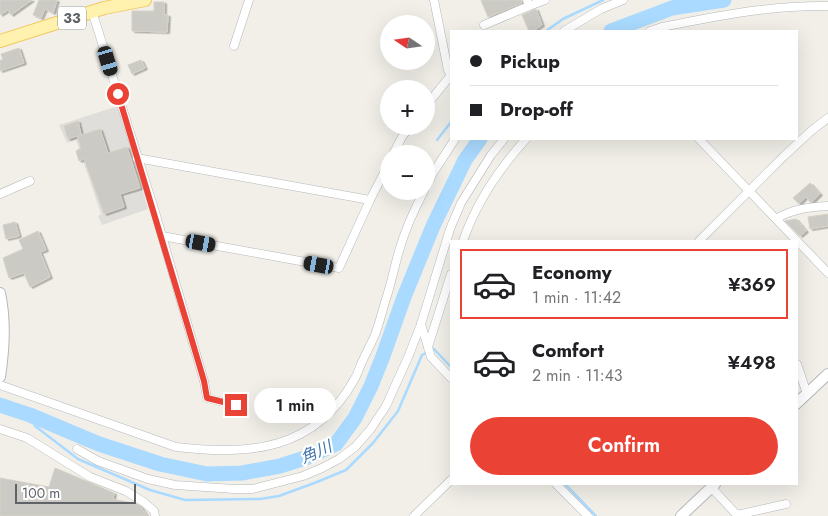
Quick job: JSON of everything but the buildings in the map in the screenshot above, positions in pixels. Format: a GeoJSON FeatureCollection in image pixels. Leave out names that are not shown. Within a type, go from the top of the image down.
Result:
{"type":"FeatureCollection","features":[{"type":"Feature","properties":{"kind":"main road","name":"33"},"geometry":{"type":"LineString","coordinates":[[0,41],[101,6],[145,0]]}},
{"type":"Feature","properties":{"kind":"street"},"geometry":{"type":"LineString","coordinates":[[234,46],[249,0]]}},
{"type":"Feature","properties":{"kind":"street"},"geometry":{"type":"LineString","coordinates":[[434,0],[450,73]]}},
{"type":"Feature","properties":{"kind":"street"},"geometry":{"type":"LineString","coordinates":[[484,25],[528,3],[544,0]]}},
{"type":"Feature","properties":{"kind":"street"},"geometry":{"type":"LineString","coordinates":[[566,30],[601,9],[622,0]]}},
{"type":"Feature","properties":{"kind":"street"},"geometry":{"type":"LineString","coordinates":[[101,6],[118,94],[162,236],[204,381],[207,398],[236,405]]}},
{"type":"Feature","properties":{"kind":"street"},"geometry":{"type":"LineString","coordinates":[[653,30],[761,9],[828,6]]}},
{"type":"Feature","properties":{"kind":"street"},"geometry":{"type":"LineString","coordinates":[[435,95],[450,76]]}},
{"type":"Feature","properties":{"kind":"street"},"geometry":{"type":"LineString","coordinates":[[700,240],[791,150],[828,118]]}},
{"type":"Feature","properties":{"kind":"street"},"geometry":{"type":"LineString","coordinates":[[435,170],[453,140]]}},
{"type":"Feature","properties":{"kind":"street"},"geometry":{"type":"LineString","coordinates":[[77,449],[98,461],[148,479],[175,485],[253,489],[303,476],[322,468],[355,447],[370,430],[386,406],[409,355],[421,324],[450,229],[461,203],[491,155],[503,140]]}},
{"type":"Feature","properties":{"kind":"street"},"geometry":{"type":"LineString","coordinates":[[463,240],[466,230],[483,196],[509,158],[525,140]]}},
{"type":"Feature","properties":{"kind":"street"},"geometry":{"type":"LineString","coordinates":[[699,140],[796,240]]}},
{"type":"Feature","properties":{"kind":"street"},"geometry":{"type":"LineString","coordinates":[[137,158],[370,200]]}},
{"type":"Feature","properties":{"kind":"street"},"geometry":{"type":"LineString","coordinates":[[0,194],[30,181]]}},
{"type":"Feature","properties":{"kind":"street"},"geometry":{"type":"LineString","coordinates":[[162,236],[338,268],[380,181]]}},
{"type":"Feature","properties":{"kind":"street"},"geometry":{"type":"LineString","coordinates":[[0,384],[176,447],[202,450],[258,448],[295,438],[312,428],[331,412],[355,378],[375,333],[386,301],[399,250],[420,200]]}},
{"type":"Feature","properties":{"kind":"street"},"geometry":{"type":"LineString","coordinates":[[776,219],[789,212],[828,206]]}},
{"type":"Feature","properties":{"kind":"street"},"geometry":{"type":"LineString","coordinates":[[798,242],[828,273]]}},
{"type":"Feature","properties":{"kind":"street"},"geometry":{"type":"LineString","coordinates":[[428,347],[450,277]]}},
{"type":"Feature","properties":{"kind":"street"},"geometry":{"type":"LineString","coordinates":[[0,294],[4,320],[0,377]]}},
{"type":"Feature","properties":{"kind":"street"},"geometry":{"type":"LineString","coordinates":[[421,324],[430,357],[450,377]]}},
{"type":"Feature","properties":{"kind":"street"},"geometry":{"type":"LineString","coordinates":[[798,367],[807,394]]}},
{"type":"Feature","properties":{"kind":"street"},"geometry":{"type":"LineString","coordinates":[[798,402],[828,374]]}},
{"type":"Feature","properties":{"kind":"street"},"geometry":{"type":"LineString","coordinates":[[0,429],[26,438],[90,477],[126,491],[145,502],[154,511],[156,516]]}},
{"type":"Feature","properties":{"kind":"street"},"geometry":{"type":"LineString","coordinates":[[414,516],[450,481]]}},
{"type":"Feature","properties":{"kind":"street"},"geometry":{"type":"LineString","coordinates":[[557,485],[588,516]]}},
{"type":"Feature","properties":{"kind":"street"},"geometry":{"type":"LineString","coordinates":[[681,516],[713,486],[737,515],[786,504]]}},
{"type":"Feature","properties":{"kind":"shaded area"},"geometry":{"type":"Polygon","coordinates":[[[118,106],[148,209],[102,225],[98,216],[101,214],[76,140],[67,143],[59,125],[118,106]]]}},
{"type":"Feature","properties":{"kind":"waterway"},"geometry":{"type":"LineString","coordinates":[[547,30],[563,19],[603,0]]}},
{"type":"Feature","properties":{"kind":"waterway","name":"角川"},"geometry":{"type":"LineString","coordinates":[[614,30],[672,8],[724,0]]}},
{"type":"Feature","properties":{"kind":"waterway"},"geometry":{"type":"LineString","coordinates":[[437,140],[450,123]]}},
{"type":"Feature","properties":{"kind":"waterway","name":"角川"},"geometry":{"type":"LineString","coordinates":[[0,405],[30,415],[99,444],[160,464],[207,474],[242,473],[280,466],[308,457],[336,444],[355,418],[371,386],[433,226],[465,160],[479,140]]}},
{"type":"Feature","properties":{"kind":"waterway"},"geometry":{"type":"LineString","coordinates":[[30,415],[35,426],[78,459],[150,490],[185,500],[260,499],[279,496],[346,470],[373,443],[398,411],[422,355],[434,349],[450,366]]}},
{"type":"Feature","properties":{"kind":"waterway"},"geometry":{"type":"LineString","coordinates":[[566,485],[596,516]]}},
{"type":"Feature","properties":{"kind":"route"},"geometry":{"type":"LineString","coordinates":[[118,94],[155,212],[204,381],[207,398],[236,405]]}}]}
